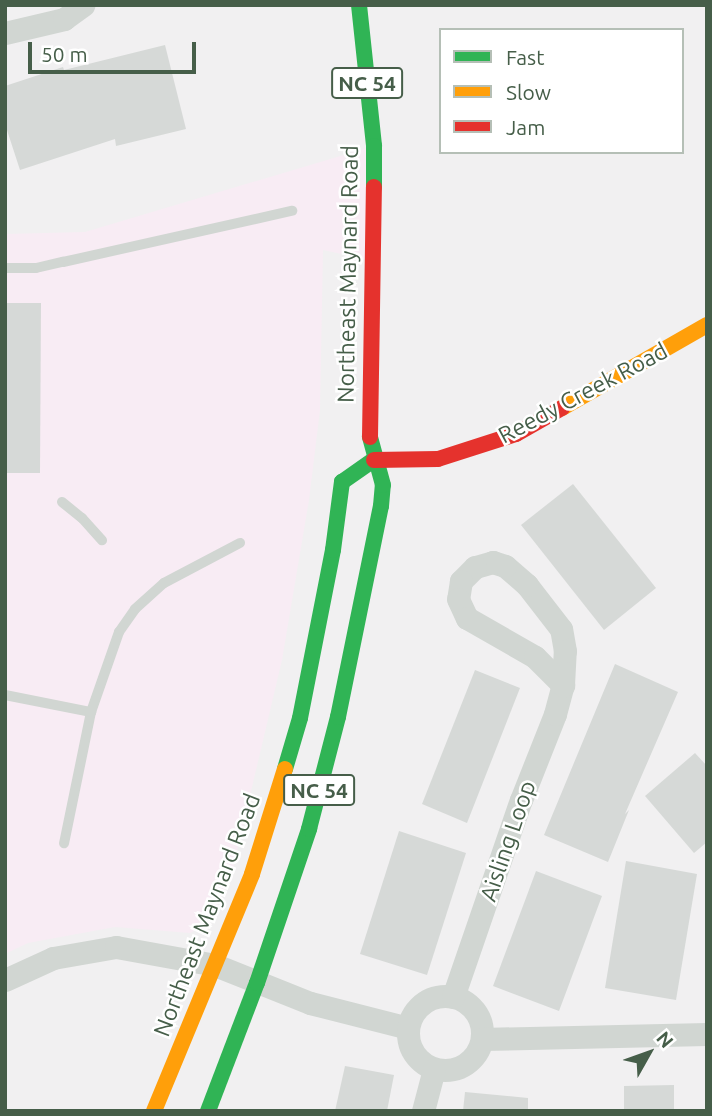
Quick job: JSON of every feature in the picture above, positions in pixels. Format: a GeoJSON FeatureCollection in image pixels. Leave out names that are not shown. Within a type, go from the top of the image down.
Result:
{"type":"FeatureCollection","features":[{"type":"Feature","properties":{"kind":"main road","name":"Northeast Maynard Road"},"geometry":{"type":"LineString","coordinates":[[208,1111],[257,983],[309,829],[338,717],[381,506],[383,485],[374,460],[368,428],[375,241],[374,146],[359,5]]}},
{"type":"Feature","properties":{"kind":"main road","name":"Reedy Creek Road"},"geometry":{"type":"LineString","coordinates":[[374,460],[438,459],[516,434],[707,325]]}},
{"type":"Feature","properties":{"kind":"main road","name":"Northeast Maynard Road"},"geometry":{"type":"LineString","coordinates":[[155,1111],[252,874],[300,718],[333,550],[342,482],[374,460]]}},
{"type":"Feature","properties":{"kind":"street"},"geometry":{"type":"LineString","coordinates":[[5,33],[64,19],[83,5]]}},
{"type":"Feature","properties":{"kind":"street","name":"Aisling Loop"},"geometry":{"type":"LineString","coordinates":[[453,997],[563,685],[565,651],[561,629],[527,585],[505,566],[493,562],[475,567],[461,580],[458,599],[467,618],[535,657],[563,685]]}},
{"type":"Feature","properties":{"kind":"street"},"geometry":{"type":"LineString","coordinates":[[5,980],[53,958],[116,947],[215,965],[310,1003],[408,1028]]}},
{"type":"Feature","properties":{"kind":"street"},"geometry":{"type":"LineString","coordinates":[[453,997],[472,1007],[482,1027],[482,1039],[470,1061],[447,1070],[434,1069],[424,1065],[411,1049],[408,1028],[411,1016],[429,999],[453,997]]}},
{"type":"Feature","properties":{"kind":"street"},"geometry":{"type":"LineString","coordinates":[[482,1039],[707,1034]]}},
{"type":"Feature","properties":{"kind":"street"},"geometry":{"type":"LineString","coordinates":[[423,1111],[434,1069]]}},
{"type":"Feature","properties":{"kind":"lane"},"geometry":{"type":"LineString","coordinates":[[5,268],[54,264],[292,211]]}},
{"type":"Feature","properties":{"kind":"lane"},"geometry":{"type":"LineString","coordinates":[[62,502],[82,518],[102,541]]}},
{"type":"Feature","properties":{"kind":"lane"},"geometry":{"type":"LineString","coordinates":[[64,843],[91,712],[119,632],[135,609],[164,583],[240,543]]}},
{"type":"Feature","properties":{"kind":"lane"},"geometry":{"type":"LineString","coordinates":[[5,695],[91,712]]}},
{"type":"Feature","properties":{"kind":"shaded area"},"geometry":{"type":"Polygon","coordinates":[[[374,146],[374,261],[323,250],[320,410],[309,500],[282,660],[231,876],[210,923],[190,933],[115,927],[28,943],[5,954],[5,234],[85,232],[374,146]]]}},
{"type":"Feature","properties":{"kind":"building"},"geometry":{"type":"Polygon","coordinates":[[[165,45],[186,129],[116,146],[115,139],[20,170],[5,124],[5,86],[63,67],[64,70],[165,45]]]}},
{"type":"Feature","properties":{"kind":"building"},"geometry":{"type":"Polygon","coordinates":[[[5,303],[41,303],[40,473],[5,473],[5,303]]]}},
{"type":"Feature","properties":{"kind":"building"},"geometry":{"type":"Polygon","coordinates":[[[573,484],[656,588],[604,630],[521,525],[573,484]]]}},
{"type":"Feature","properties":{"kind":"building"},"geometry":{"type":"Polygon","coordinates":[[[615,664],[678,692],[625,814],[629,810],[608,862],[544,835],[615,664]]]}},
{"type":"Feature","properties":{"kind":"building"},"geometry":{"type":"Polygon","coordinates":[[[475,670],[520,688],[467,823],[422,804],[475,670]]]}},
{"type":"Feature","properties":{"kind":"building"},"geometry":{"type":"Polygon","coordinates":[[[695,753],[707,766],[707,842],[694,853],[645,796],[695,753]]]}},
{"type":"Feature","properties":{"kind":"building"},"geometry":{"type":"Polygon","coordinates":[[[399,831],[466,853],[427,975],[360,954],[399,831]]]}},
{"type":"Feature","properties":{"kind":"building"},"geometry":{"type":"Polygon","coordinates":[[[626,861],[697,874],[676,1000],[605,988],[626,861]]]}},
{"type":"Feature","properties":{"kind":"building"},"geometry":{"type":"Polygon","coordinates":[[[536,871],[602,896],[559,1011],[493,986],[536,871]]]}},
{"type":"Feature","properties":{"kind":"building"},"geometry":{"type":"Polygon","coordinates":[[[345,1066],[394,1075],[387,1111],[335,1111],[345,1066]]]}},
{"type":"Feature","properties":{"kind":"building"},"geometry":{"type":"Polygon","coordinates":[[[674,1085],[674,1111],[624,1111],[624,1086],[674,1085]]]}},
{"type":"Feature","properties":{"kind":"building"},"geometry":{"type":"Polygon","coordinates":[[[465,1092],[528,1098],[528,1111],[463,1111],[465,1092]]]}},
{"type":"Feature","properties":{"kind":"traffic: fast"},"geometry":{"type":"LineString","coordinates":[[359,5],[374,146],[374,187]]}},
{"type":"Feature","properties":{"kind":"traffic: fast"},"geometry":{"type":"LineString","coordinates":[[208,1111],[257,983],[309,829],[338,717],[381,506],[383,485],[370,437]]}},
{"type":"Feature","properties":{"kind":"traffic: fast"},"geometry":{"type":"LineString","coordinates":[[285,769],[300,718],[333,550],[342,482],[374,460]]}},
{"type":"Feature","properties":{"kind":"traffic: slow"},"geometry":{"type":"LineString","coordinates":[[562,408],[707,325]]}},
{"type":"Feature","properties":{"kind":"traffic: slow"},"geometry":{"type":"LineString","coordinates":[[154,1111],[252,874],[285,769]]}},
{"type":"Feature","properties":{"kind":"traffic: jam"},"geometry":{"type":"LineString","coordinates":[[370,437],[374,187]]}},
{"type":"Feature","properties":{"kind":"traffic: jam"},"geometry":{"type":"LineString","coordinates":[[374,460],[438,459],[516,434],[562,408]]}}]}
